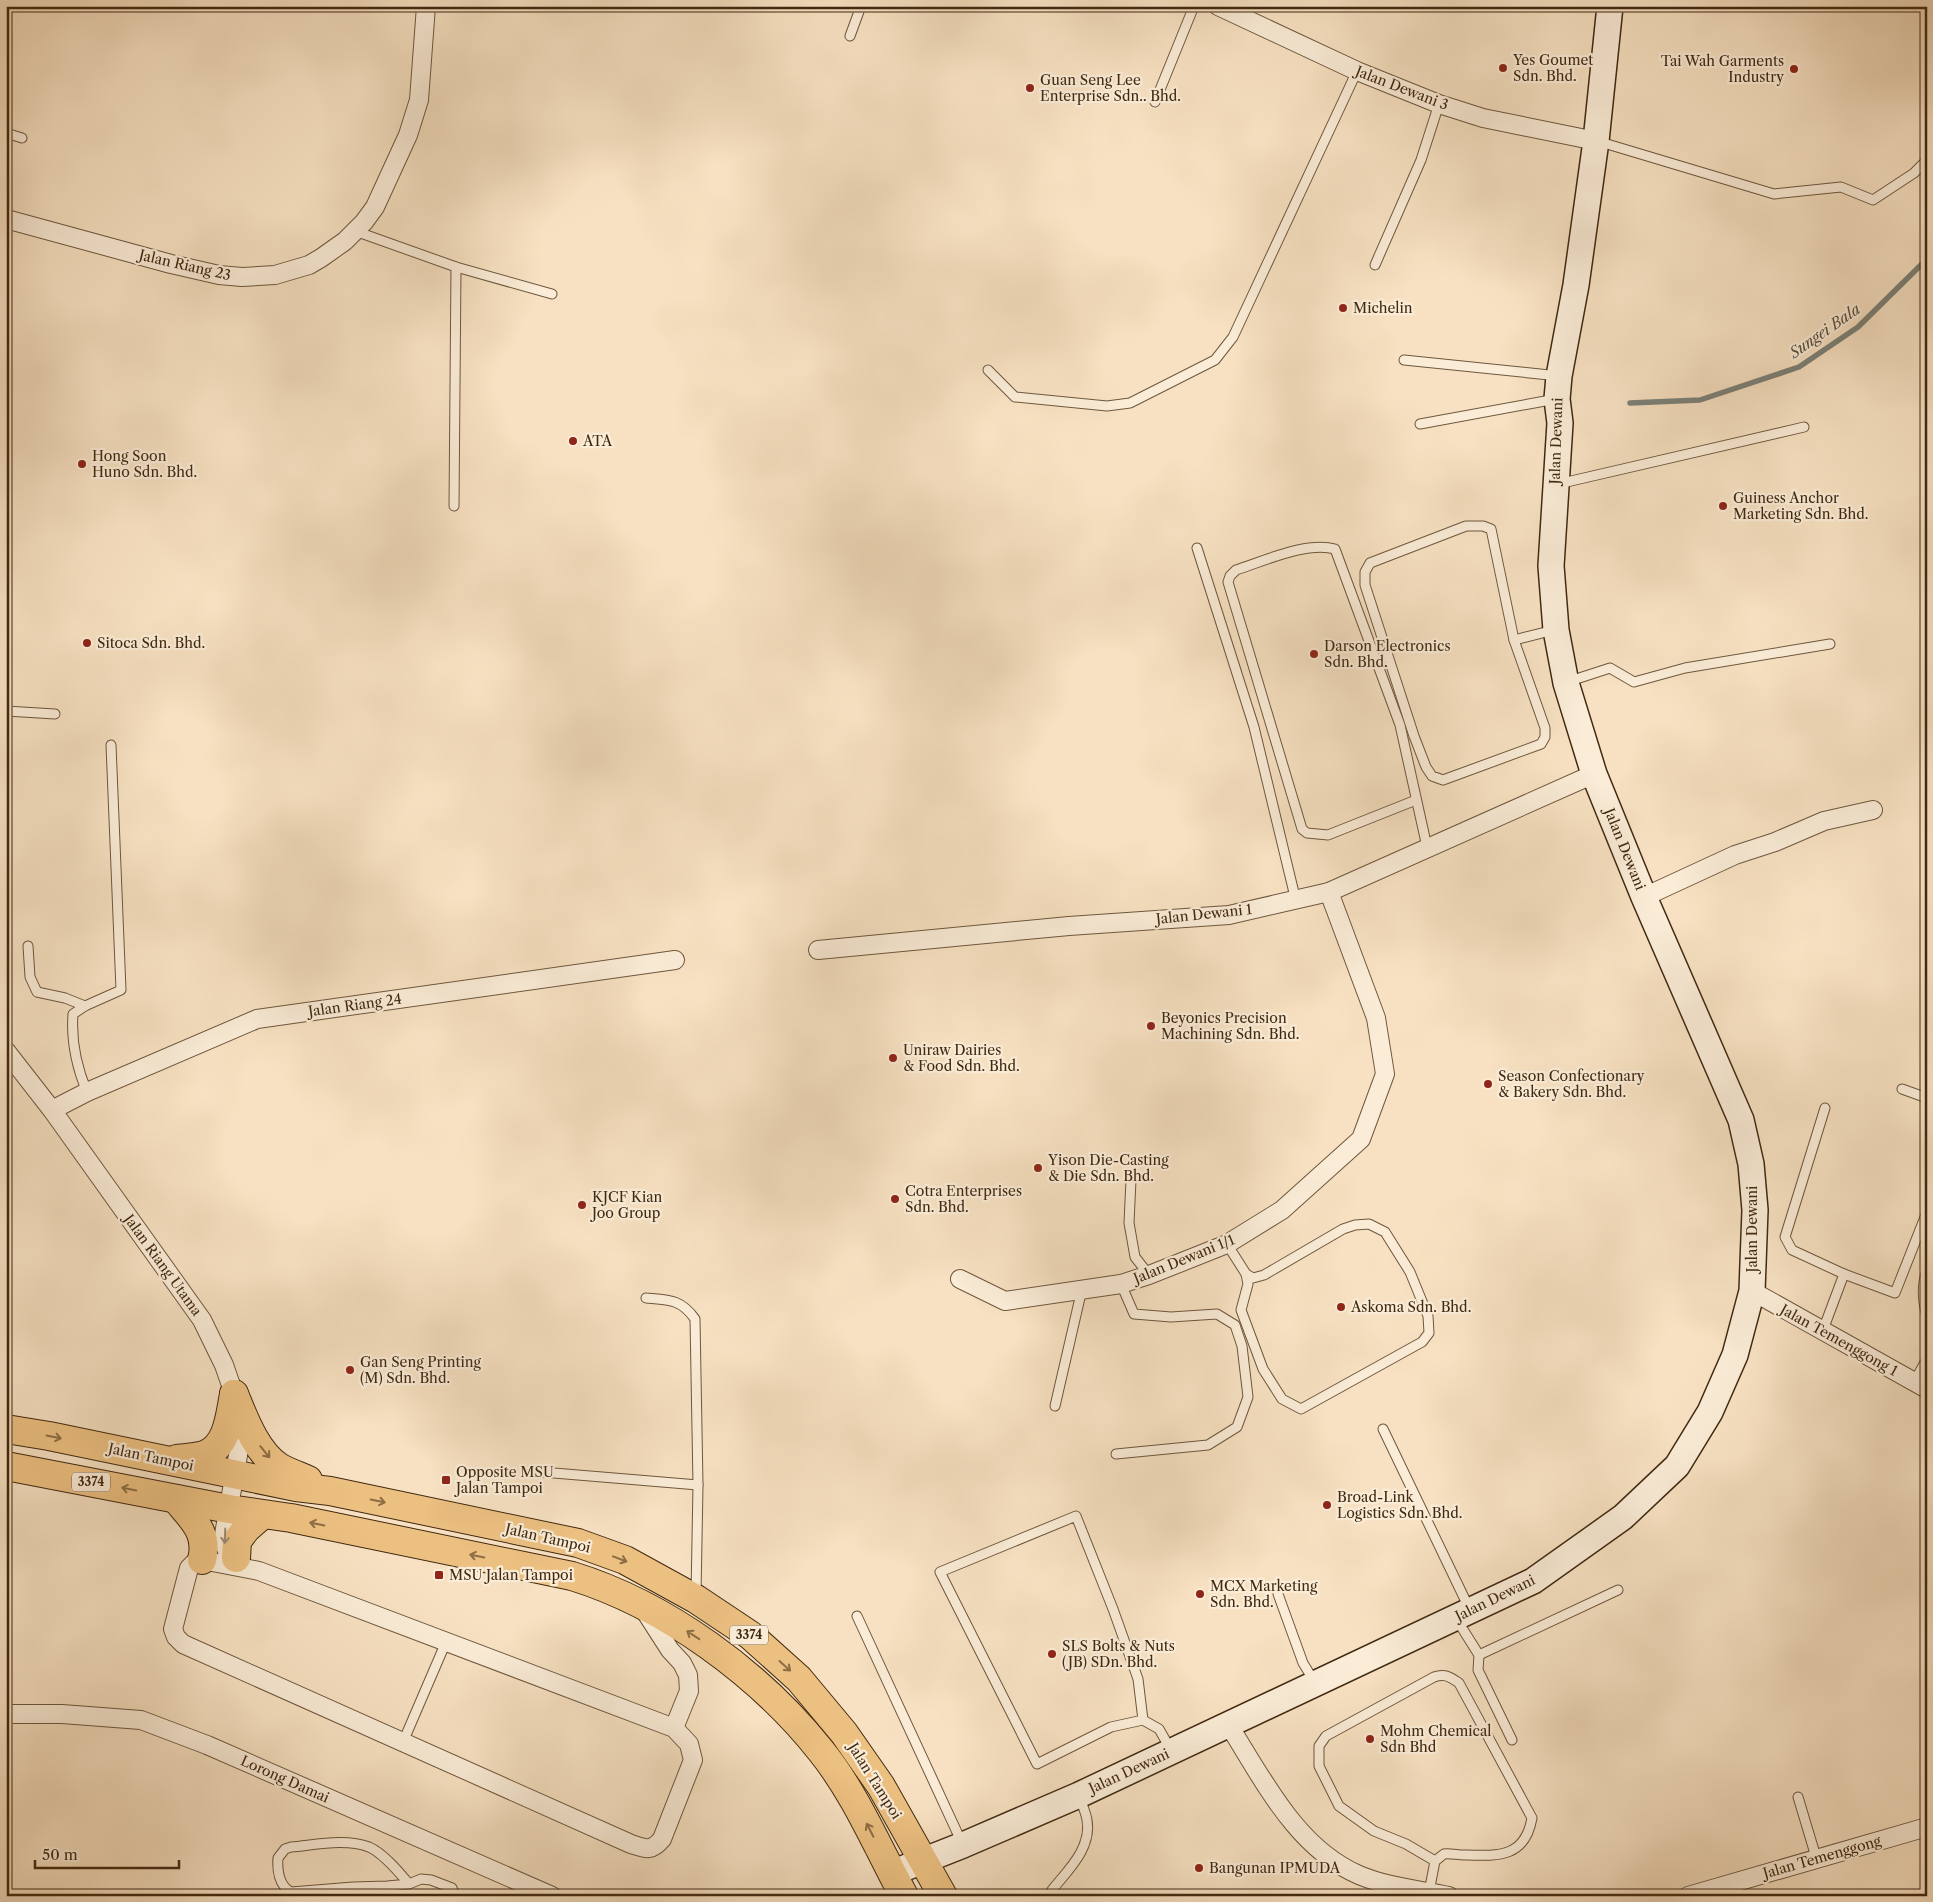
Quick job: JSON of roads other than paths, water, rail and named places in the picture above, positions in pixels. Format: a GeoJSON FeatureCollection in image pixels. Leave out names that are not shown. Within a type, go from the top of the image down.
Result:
{"type":"FeatureCollection","features":[{"type":"Feature","properties":{"kind":"main road"},"geometry":{"type":"LineString","coordinates":[[169,1460],[206,1454],[220,1442],[228,1425],[234,1394]]}},
{"type":"Feature","properties":{"kind":"main road"},"geometry":{"type":"LineString","coordinates":[[234,1394],[250,1434],[272,1460],[279,1466],[330,1491]]}},
{"type":"Feature","properties":{"kind":"main road","name":"Jalan Tampoi"},"geometry":{"type":"LineString","coordinates":[[6,1429],[169,1460],[296,1487],[330,1491],[578,1543],[625,1560],[696,1599],[750,1635],[799,1678],[844,1733],[881,1786],[943,1896]]}},
{"type":"Feature","properties":{"kind":"main road","name":"Jalan Tampoi"},"geometry":{"type":"LineString","coordinates":[[6,1466],[228,1510],[291,1518],[572,1576],[604,1586],[640,1604],[689,1633],[733,1663],[778,1702],[822,1751],[857,1806],[898,1885]]}},
{"type":"Feature","properties":{"kind":"main road"},"geometry":{"type":"LineString","coordinates":[[176,1499],[197,1525],[204,1538],[202,1560]]}},
{"type":"Feature","properties":{"kind":"main road"},"geometry":{"type":"LineString","coordinates":[[247,1564],[238,1541],[246,1529],[262,1514]]}},
{"type":"Feature","properties":{"kind":"street","name":"Jalan Riang 23"},"geometry":{"type":"LineString","coordinates":[[6,219],[219,275],[242,277],[275,275],[309,264],[333,251],[355,231],[375,206],[408,135],[418,100],[426,6]]}},
{"type":"Feature","properties":{"kind":"street","name":"Jalan Dewani 3"},"geometry":{"type":"LineString","coordinates":[[1218,6],[1357,71],[1439,104],[1483,118],[1596,141]]}},
{"type":"Feature","properties":{"kind":"street","name":"Jalan Dewani"},"geometry":{"type":"LineString","coordinates":[[898,1885],[923,1860],[963,1845],[1079,1795],[1533,1581],[1623,1517],[1677,1466],[1710,1412],[1735,1355],[1752,1291],[1755,1210],[1751,1164],[1741,1120],[1644,896],[1594,774],[1566,682],[1556,630],[1551,566],[1560,423],[1558,387],[1576,285],[1596,141],[1610,6]]}},
{"type":"Feature","properties":{"kind":"street","name":"Jalan Dewani 1"},"geometry":{"type":"LineString","coordinates":[[818,950],[1069,926],[1229,915],[1296,901],[1329,892],[1594,774]]}},
{"type":"Feature","properties":{"kind":"street"},"geometry":{"type":"LineString","coordinates":[[1644,896],[1735,855],[1775,842],[1824,821],[1873,810]]}},
{"type":"Feature","properties":{"kind":"street","name":"Jalan Dewani 1/1"},"geometry":{"type":"LineString","coordinates":[[960,1279],[1005,1301],[1121,1284],[1150,1275],[1227,1244],[1282,1210],[1361,1139],[1385,1074],[1376,1018],[1329,892]]}},
{"type":"Feature","properties":{"kind":"street","name":"Jalan Riang 24"},"geometry":{"type":"LineString","coordinates":[[52,1110],[87,1092],[257,1019],[675,960]]}},
{"type":"Feature","properties":{"kind":"street","name":"Jalan Riang Utama"},"geometry":{"type":"LineString","coordinates":[[6,1051],[52,1110],[202,1320],[224,1365],[234,1394],[240,1444],[223,1540],[227,1551],[247,1564]]}},
{"type":"Feature","properties":{"kind":"street","name":"Jalan Temenggong 1"},"geometry":{"type":"LineString","coordinates":[[1752,1291],[1920,1386]]}},
{"type":"Feature","properties":{"kind":"street"},"geometry":{"type":"LineString","coordinates":[[202,1560],[247,1564],[674,1728],[689,1744],[692,1760],[662,1839],[655,1847],[646,1849],[622,1840],[183,1644],[176,1637],[173,1629],[189,1568],[194,1562],[202,1560]]}},
{"type":"Feature","properties":{"kind":"street"},"geometry":{"type":"LineString","coordinates":[[640,1604],[670,1650],[682,1663],[688,1675],[689,1691],[674,1728]]}},
{"type":"Feature","properties":{"kind":"street","name":"Lorong Damai"},"geometry":{"type":"LineString","coordinates":[[6,1714],[62,1714],[141,1720],[207,1745],[552,1896]]}},
{"type":"Feature","properties":{"kind":"street"},"geometry":{"type":"LineString","coordinates":[[1228,1724],[1278,1802],[1307,1839],[1341,1866],[1361,1876],[1449,1896]]}},
{"type":"Feature","properties":{"kind":"street","name":"Jalan Temenggong"},"geometry":{"type":"LineString","coordinates":[[1688,1896],[1927,1827]]}},
{"type":"Feature","properties":{"kind":"lane"},"geometry":{"type":"LineString","coordinates":[[850,36],[862,6]]}},
{"type":"Feature","properties":{"kind":"lane"},"geometry":{"type":"LineString","coordinates":[[1155,102],[1194,6]]}},
{"type":"Feature","properties":{"kind":"lane"},"geometry":{"type":"LineString","coordinates":[[988,370],[1014,397],[1107,406],[1130,403],[1215,360],[1233,337],[1357,71]]}},
{"type":"Feature","properties":{"kind":"lane"},"geometry":{"type":"LineString","coordinates":[[1375,265],[1421,160],[1439,104]]}},
{"type":"Feature","properties":{"kind":"lane"},"geometry":{"type":"LineString","coordinates":[[6,133],[22,138]]}},
{"type":"Feature","properties":{"kind":"lane"},"geometry":{"type":"LineString","coordinates":[[1596,141],[1774,194],[1841,188],[1873,200],[1914,173],[1927,160]]}},
{"type":"Feature","properties":{"kind":"lane"},"geometry":{"type":"LineString","coordinates":[[355,231],[456,267],[552,294]]}},
{"type":"Feature","properties":{"kind":"lane"},"geometry":{"type":"LineString","coordinates":[[454,506],[456,267]]}},
{"type":"Feature","properties":{"kind":"lane"},"geometry":{"type":"LineString","coordinates":[[1404,360],[1558,387]]}},
{"type":"Feature","properties":{"kind":"lane"},"geometry":{"type":"LineString","coordinates":[[1420,424],[1558,387]]}},
{"type":"Feature","properties":{"kind":"lane"},"geometry":{"type":"LineString","coordinates":[[1555,484],[1804,427]]}},
{"type":"Feature","properties":{"kind":"lane"},"geometry":{"type":"LineString","coordinates":[[1466,526],[1483,526],[1491,529],[1514,640],[1546,728],[1545,737],[1541,744],[1443,780],[1432,776],[1426,767],[1414,736],[1365,586],[1365,572],[1370,562],[1466,526]]}},
{"type":"Feature","properties":{"kind":"lane"},"geometry":{"type":"LineString","coordinates":[[1416,800],[1328,835],[1307,832],[1302,829],[1228,582],[1230,576],[1236,570],[1309,547],[1335,549],[1400,725],[1427,848]]}},
{"type":"Feature","properties":{"kind":"lane"},"geometry":{"type":"LineString","coordinates":[[1197,548],[1254,726],[1296,901]]}},
{"type":"Feature","properties":{"kind":"lane"},"geometry":{"type":"LineString","coordinates":[[1514,640],[1556,630]]}},
{"type":"Feature","properties":{"kind":"lane"},"geometry":{"type":"LineString","coordinates":[[1566,682],[1610,668],[1634,682],[1685,668],[1830,644]]}},
{"type":"Feature","properties":{"kind":"lane"},"geometry":{"type":"LineString","coordinates":[[6,711],[54,714]]}},
{"type":"Feature","properties":{"kind":"lane"},"geometry":{"type":"LineString","coordinates":[[87,1092],[78,1064],[72,1029],[73,1014],[85,1006],[122,990],[111,745]]}},
{"type":"Feature","properties":{"kind":"lane"},"geometry":{"type":"LineString","coordinates":[[28,946],[30,977],[37,992],[65,998],[85,1006]]}},
{"type":"Feature","properties":{"kind":"lane"},"geometry":{"type":"LineString","coordinates":[[1902,1089],[1927,1098]]}},
{"type":"Feature","properties":{"kind":"lane"},"geometry":{"type":"LineString","coordinates":[[1825,1108],[1786,1237],[1792,1250],[1844,1274],[1895,1293],[1927,1212]]}},
{"type":"Feature","properties":{"kind":"lane"},"geometry":{"type":"LineString","coordinates":[[1130,1180],[1129,1223],[1135,1257],[1150,1275]]}},
{"type":"Feature","properties":{"kind":"lane"},"geometry":{"type":"LineString","coordinates":[[1227,1244],[1246,1274],[1248,1284],[1241,1310],[1263,1369],[1282,1399],[1301,1409],[1422,1342],[1429,1333],[1428,1316],[1410,1272],[1385,1232],[1369,1224],[1355,1225],[1343,1229],[1264,1275],[1253,1278],[1246,1274]]}},
{"type":"Feature","properties":{"kind":"lane"},"geometry":{"type":"LineString","coordinates":[[1927,1272],[1924,1279],[1923,1301],[1927,1317]]}},
{"type":"Feature","properties":{"kind":"lane"},"geometry":{"type":"LineString","coordinates":[[1823,1330],[1844,1274]]}},
{"type":"Feature","properties":{"kind":"lane"},"geometry":{"type":"LineString","coordinates":[[1116,1454],[1208,1446],[1237,1427],[1248,1397],[1242,1346],[1235,1325],[1217,1314],[1171,1318],[1134,1314],[1121,1284]]}},
{"type":"Feature","properties":{"kind":"lane"},"geometry":{"type":"LineString","coordinates":[[1055,1406],[1082,1289]]}},
{"type":"Feature","properties":{"kind":"lane"},"geometry":{"type":"LineString","coordinates":[[646,1298],[676,1301],[687,1308],[695,1319],[698,1485],[696,1599]]}},
{"type":"Feature","properties":{"kind":"lane"},"geometry":{"type":"LineString","coordinates":[[1920,1386],[1927,1359]]}},
{"type":"Feature","properties":{"kind":"lane"},"geometry":{"type":"LineString","coordinates":[[1383,1429],[1463,1614],[1479,1655],[1478,1670],[1512,1740]]}},
{"type":"Feature","properties":{"kind":"lane"},"geometry":{"type":"LineString","coordinates":[[542,1472],[698,1485]]}},
{"type":"Feature","properties":{"kind":"lane"},"geometry":{"type":"LineString","coordinates":[[1143,1720],[1138,1680],[1113,1609],[1076,1516],[940,1572],[1037,1764],[1111,1727],[1143,1720],[1159,1728],[1172,1751]]}},
{"type":"Feature","properties":{"kind":"lane"},"geometry":{"type":"LineString","coordinates":[[1479,1655],[1618,1590]]}},
{"type":"Feature","properties":{"kind":"lane"},"geometry":{"type":"LineString","coordinates":[[1278,1594],[1303,1663],[1316,1684]]}},
{"type":"Feature","properties":{"kind":"lane"},"geometry":{"type":"LineString","coordinates":[[857,1616],[963,1845]]}},
{"type":"Feature","properties":{"kind":"lane"},"geometry":{"type":"LineString","coordinates":[[403,1742],[446,1642]]}},
{"type":"Feature","properties":{"kind":"lane"},"geometry":{"type":"LineString","coordinates":[[1428,1892],[1435,1861],[1445,1854],[1501,1855],[1516,1849],[1526,1837],[1532,1818],[1459,1683],[1451,1677],[1442,1674],[1326,1736],[1319,1746],[1319,1766],[1339,1806],[1374,1831],[1406,1844],[1435,1861]]}},
{"type":"Feature","properties":{"kind":"lane"},"geometry":{"type":"LineString","coordinates":[[1051,1896],[1052,1890],[1079,1858],[1087,1839],[1088,1821],[1079,1795]]}},
{"type":"Feature","properties":{"kind":"lane"},"geometry":{"type":"LineString","coordinates":[[1798,1797],[1816,1858]]}},
{"type":"Feature","properties":{"kind":"lane"},"geometry":{"type":"LineString","coordinates":[[409,1884],[392,1864],[370,1847],[347,1842],[285,1848],[278,1858],[280,1881],[282,1886],[291,1892],[409,1884],[421,1879],[431,1880],[452,1888],[455,1894]]}},
{"type":"Feature","properties":{"kind":"waterway","name":"Sungei Bala"},"geometry":{"type":"LineString","coordinates":[[1630,403],[1700,400],[1799,367],[1858,327],[1927,259]]}},
{"type":"Feature","properties":{"kind":"place","name":"Yes Goumet Sdn. Bhd."},"geometry":{"type":"Point","coordinates":[1503,68]}},
{"type":"Feature","properties":{"kind":"place","name":"Tai Wah Garments Industry"},"geometry":{"type":"Point","coordinates":[1794,69]}},
{"type":"Feature","properties":{"kind":"place","name":"Guan Seng Lee Enterprise Sdn.. Bhd."},"geometry":{"type":"Point","coordinates":[1030,88]}},
{"type":"Feature","properties":{"kind":"place","name":"Michelin"},"geometry":{"type":"Point","coordinates":[1343,308]}},
{"type":"Feature","properties":{"kind":"place","name":"ATA"},"geometry":{"type":"Point","coordinates":[573,441]}},
{"type":"Feature","properties":{"kind":"place","name":"Hong Soon Huno Sdn. Bhd."},"geometry":{"type":"Point","coordinates":[82,464]}},
{"type":"Feature","properties":{"kind":"place","name":"Guiness Anchor Marketing Sdn. Bhd."},"geometry":{"type":"Point","coordinates":[1723,506]}},
{"type":"Feature","properties":{"kind":"place","name":"Sitoca Sdn. Bhd."},"geometry":{"type":"Point","coordinates":[87,643]}},
{"type":"Feature","properties":{"kind":"place","name":"Darson Electronics Sdn. Bhd."},"geometry":{"type":"Point","coordinates":[1314,654]}},
{"type":"Feature","properties":{"kind":"place","name":"Beyonics Precision Machining Sdn. Bhd."},"geometry":{"type":"Point","coordinates":[1151,1026]}},
{"type":"Feature","properties":{"kind":"place","name":"Uniraw Dairies & Food Sdn. Bhd."},"geometry":{"type":"Point","coordinates":[893,1058]}},
{"type":"Feature","properties":{"kind":"place","name":"Season Confectionary & Bakery Sdn. Bhd."},"geometry":{"type":"Point","coordinates":[1488,1084]}},
{"type":"Feature","properties":{"kind":"place","name":"Yison Die-Casting & Die Sdn. Bhd."},"geometry":{"type":"Point","coordinates":[1038,1168]}},
{"type":"Feature","properties":{"kind":"place","name":"Cotra Enterprises Sdn. Bhd."},"geometry":{"type":"Point","coordinates":[895,1199]}},
{"type":"Feature","properties":{"kind":"place","name":"KJCF Kian Joo Group"},"geometry":{"type":"Point","coordinates":[582,1205]}},
{"type":"Feature","properties":{"kind":"place","name":"Askoma Sdn. Bhd."},"geometry":{"type":"Point","coordinates":[1341,1307]}},
{"type":"Feature","properties":{"kind":"place","name":"Gan Seng Printing (M) Sdn. Bhd."},"geometry":{"type":"Point","coordinates":[350,1370]}},
{"type":"Feature","properties":{"kind":"place","name":"Opposite MSU Jalan Tampoi"},"geometry":{"type":"Point","coordinates":[446,1480]}},
{"type":"Feature","properties":{"kind":"place","name":"Broad-Link Logistics Sdn. Bhd."},"geometry":{"type":"Point","coordinates":[1327,1505]}},
{"type":"Feature","properties":{"kind":"place","name":"MSU Jalan Tampoi"},"geometry":{"type":"Point","coordinates":[439,1575]}},
{"type":"Feature","properties":{"kind":"place","name":"MCX Marketing Sdn. Bhd."},"geometry":{"type":"Point","coordinates":[1200,1594]}},
{"type":"Feature","properties":{"kind":"place","name":"SLS Bolts & Nuts (JB) SDn. Bhd."},"geometry":{"type":"Point","coordinates":[1052,1654]}},
{"type":"Feature","properties":{"kind":"place","name":"Mohm Chemical Sdn Bhd"},"geometry":{"type":"Point","coordinates":[1370,1739]}},
{"type":"Feature","properties":{"kind":"place","name":"Bangunan IPMUDA"},"geometry":{"type":"Point","coordinates":[1199,1868]}}]}
